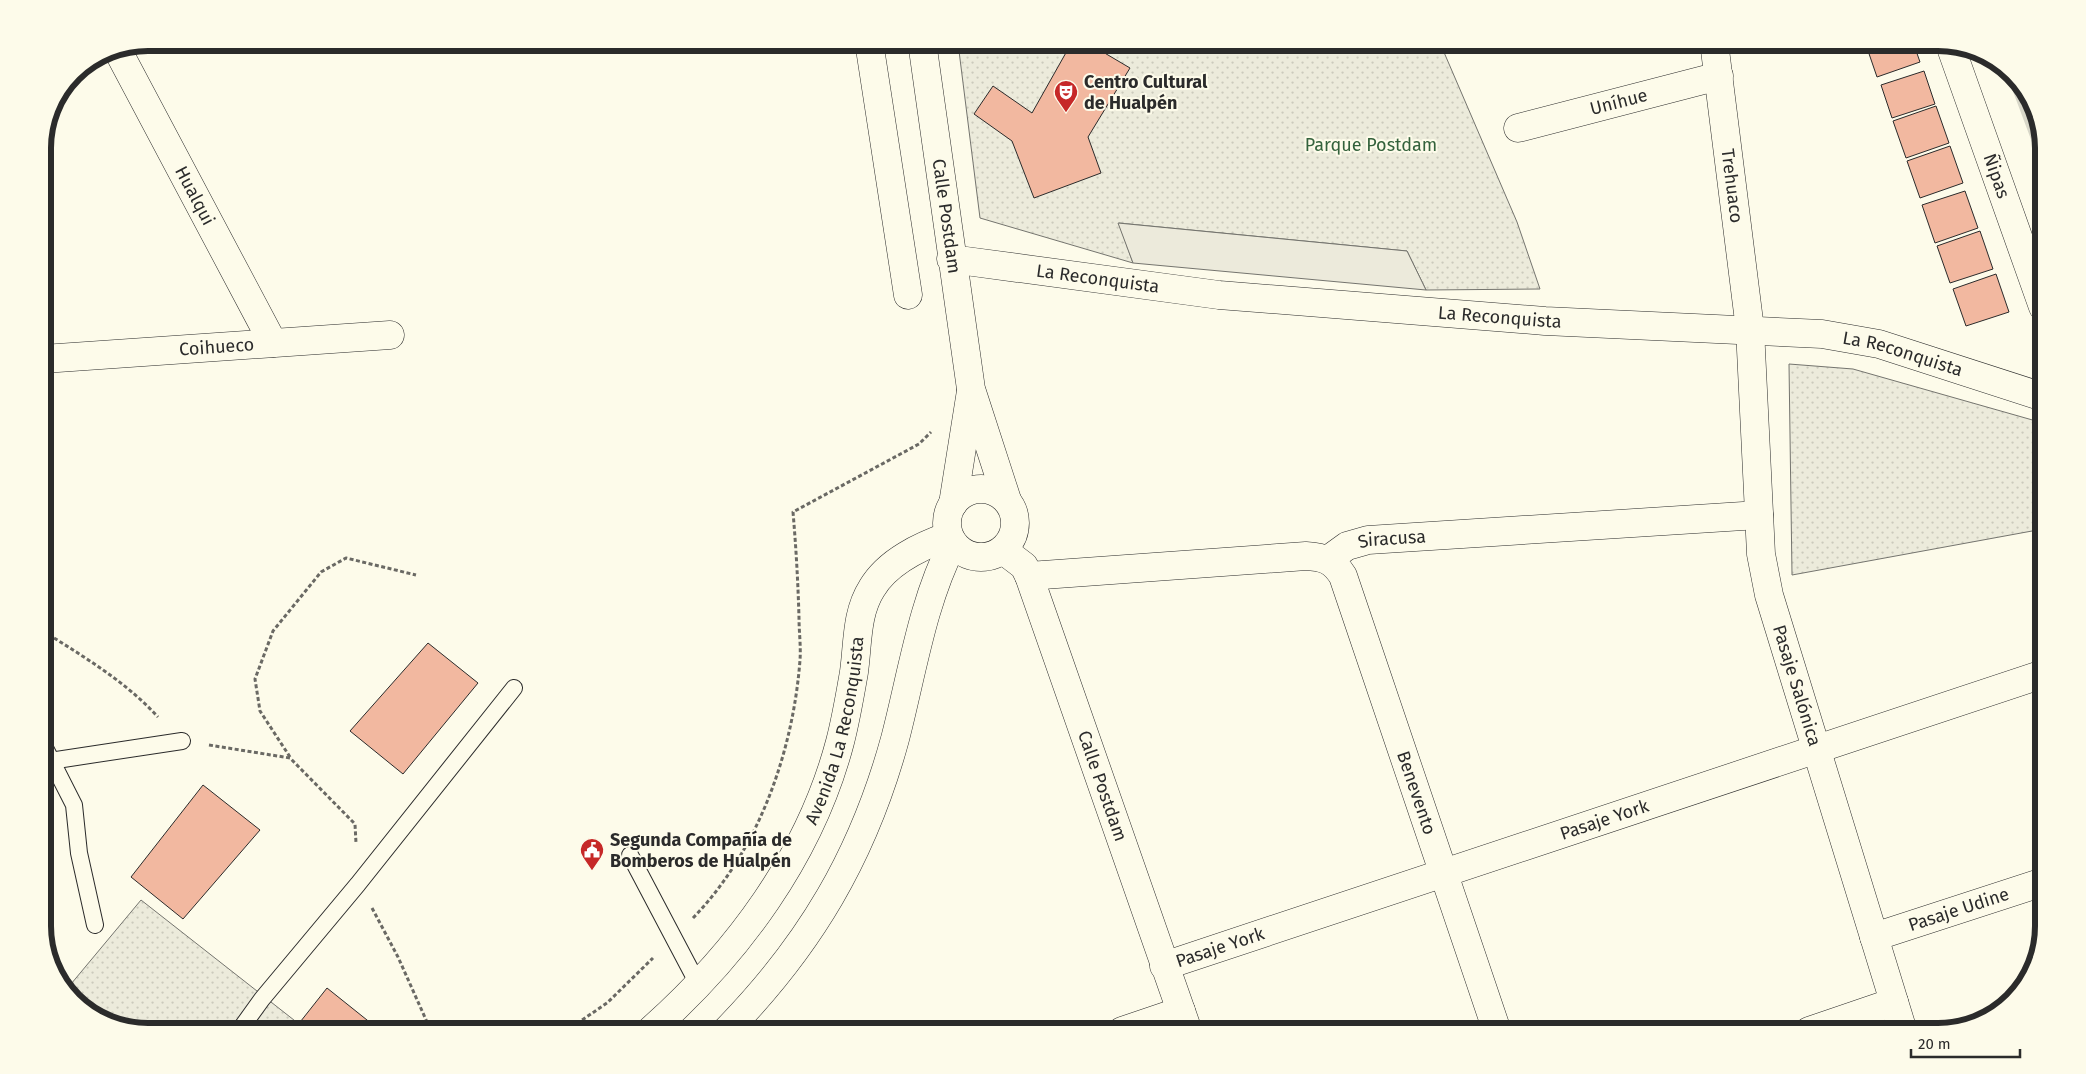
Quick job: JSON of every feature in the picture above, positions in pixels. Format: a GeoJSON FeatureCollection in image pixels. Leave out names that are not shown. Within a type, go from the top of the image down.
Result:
{"type":"FeatureCollection","features":[{"type":"Feature","properties":{"kind":"street"},"geometry":{"type":"LineString","coordinates":[[870,51],[908,295]]}},
{"type":"Feature","properties":{"kind":"street","name":"Calle Postdam"},"geometry":{"type":"LineString","coordinates":[[923,51],[951,259],[971,389],[1007,500]]}},
{"type":"Feature","properties":{"kind":"street","name":"Trehuaco"},"geometry":{"type":"LineString","coordinates":[[1715,51],[1750,330]]}},
{"type":"Feature","properties":{"kind":"street","name":"Ñipas"},"geometry":{"type":"LineString","coordinates":[[1953,52],[2035,284]]}},
{"type":"Feature","properties":{"kind":"street","name":"Hualqui"},"geometry":{"type":"LineString","coordinates":[[121,55],[273,343]]}},
{"type":"Feature","properties":{"kind":"street","name":"Uníhue"},"geometry":{"type":"LineString","coordinates":[[1518,128],[1719,76]]}},
{"type":"Feature","properties":{"kind":"street","name":"La Reconquista"},"geometry":{"type":"LineString","coordinates":[[951,259],[1238,297],[1517,319],[1822,334],[1879,344],[2035,394]]}},
{"type":"Feature","properties":{"kind":"street","name":"Pasaje Salónica"},"geometry":{"type":"LineString","coordinates":[[1750,330],[1761,554],[1769,595],[1900,1023]]}},
{"type":"Feature","properties":{"kind":"street","name":"Coihueco"},"geometry":{"type":"LineString","coordinates":[[51,357],[390,335]]}},
{"type":"Feature","properties":{"kind":"street","name":"Calle Postdam"},"geometry":{"type":"LineString","coordinates":[[952,504],[971,389]]}},
{"type":"Feature","properties":{"kind":"street"},"geometry":{"type":"LineString","coordinates":[[974,490],[992,490],[1007,500],[1016,522],[1012,537],[1003,550],[989,557],[973,557],[965,554],[951,539],[947,520],[952,504],[958,497],[974,490]]}},
{"type":"Feature","properties":{"kind":"street","name":"Siracusa"},"geometry":{"type":"LineString","coordinates":[[1328,559],[1346,546],[1368,540],[1759,515]]}},
{"type":"Feature","properties":{"kind":"street"},"geometry":{"type":"LineString","coordinates":[[734,1023],[779,972],[811,927],[841,881],[861,838],[880,790],[936,581],[951,539]]}},
{"type":"Feature","properties":{"kind":"street","name":"Avenida La Reconquista"},"geometry":{"type":"LineString","coordinates":[[659,1023],[733,946],[764,905],[791,860],[815,814],[840,742],[854,671],[860,617],[873,586],[883,574],[911,553],[951,539]]}},
{"type":"Feature","properties":{"kind":"street","name":"Calle Postdam"},"geometry":{"type":"LineString","coordinates":[[1003,550],[1024,566],[1029,576],[1184,1021]]}},
{"type":"Feature","properties":{"kind":"street"},"geometry":{"type":"LineString","coordinates":[[1029,576],[1306,556],[1328,559]]}},
{"type":"Feature","properties":{"kind":"street","name":"Benevento"},"geometry":{"type":"LineString","coordinates":[[1328,559],[1343,576],[1494,1023]]}},
{"type":"Feature","properties":{"kind":"street","name":"Pasaje York"},"geometry":{"type":"LineString","coordinates":[[1164,966],[2035,677]]}},
{"type":"Feature","properties":{"kind":"street","name":"Pasaje Udine"},"geometry":{"type":"LineString","coordinates":[[1874,937],[2035,885]]}},
{"type":"Feature","properties":{"kind":"street"},"geometry":{"type":"LineString","coordinates":[[1834,1023],[1894,1002]]}},
{"type":"Feature","properties":{"kind":"lane"},"geometry":{"type":"LineString","coordinates":[[245,1023],[262,999],[358,884],[514,688]]}},
{"type":"Feature","properties":{"kind":"lane"},"geometry":{"type":"LineString","coordinates":[[51,761],[182,741]]}},
{"type":"Feature","properties":{"kind":"lane"},"geometry":{"type":"LineString","coordinates":[[51,763],[74,805],[79,853],[95,925]]}},
{"type":"Feature","properties":{"kind":"lane"},"geometry":{"type":"LineString","coordinates":[[630,855],[698,984]]}},
{"type":"Feature","properties":{"kind":"path"},"geometry":{"type":"LineString","coordinates":[[579,1023],[607,1003],[707,904],[741,853],[765,808],[788,735],[800,660],[794,512],[919,444],[932,431]]}},
{"type":"Feature","properties":{"kind":"path"},"geometry":{"type":"LineString","coordinates":[[416,576],[346,558],[321,572],[273,631],[255,679],[260,711],[290,758],[355,824],[358,884],[398,957],[427,1023]]}},
{"type":"Feature","properties":{"kind":"path"},"geometry":{"type":"LineString","coordinates":[[51,636],[91,661],[137,695],[171,732],[182,741],[290,758]]}},
{"type":"Feature","properties":{"kind":"green space","name":"Parque Postdam"},"geometry":{"type":"Polygon","coordinates":[[[959,51],[1443,51],[1517,222],[1540,289],[1426,290],[1407,251],[1119,223],[1133,263],[980,218],[959,51]]]}},
{"type":"Feature","properties":{"kind":"green space"},"geometry":{"type":"Polygon","coordinates":[[[1789,364],[1853,369],[2035,421],[2035,530],[1792,575],[1789,364]]]}},
{"type":"Feature","properties":{"kind":"green space"},"geometry":{"type":"Polygon","coordinates":[[[141,900],[298,1023],[136,1022],[105,1013],[84,999],[71,984],[141,900]]]}},
{"type":"Feature","properties":{"kind":"shaded area"},"geometry":{"type":"Polygon","coordinates":[[[1118,223],[1407,251],[1426,290],[1133,263],[1118,223]]]}},
{"type":"Feature","properties":{"kind":"building"},"geometry":{"type":"Polygon","coordinates":[[[1067,51],[1101,51],[1130,68],[1088,137],[1101,173],[1034,198],[1012,141],[974,114],[993,86],[1032,113],[1067,51]]]}},
{"type":"Feature","properties":{"kind":"building"},"geometry":{"type":"Polygon","coordinates":[[[1868,51],[1916,51],[1920,62],[1877,77],[1868,51]]]}},
{"type":"Feature","properties":{"kind":"building"},"geometry":{"type":"Polygon","coordinates":[[[1924,71],[1935,104],[1892,118],[1881,85],[1924,71]]]}},
{"type":"Feature","properties":{"kind":"building"},"geometry":{"type":"Polygon","coordinates":[[[1936,106],[1949,143],[1906,158],[1893,121],[1936,106]]]}},
{"type":"Feature","properties":{"kind":"building"},"geometry":{"type":"Polygon","coordinates":[[[1950,146],[1963,183],[1920,198],[1907,161],[1950,146]]]}},
{"type":"Feature","properties":{"kind":"building"},"geometry":{"type":"Polygon","coordinates":[[[1965,191],[1978,228],[1935,243],[1922,205],[1965,191]]]}},
{"type":"Feature","properties":{"kind":"building"},"geometry":{"type":"Polygon","coordinates":[[[1980,231],[1993,269],[1950,283],[1937,246],[1980,231]]]}},
{"type":"Feature","properties":{"kind":"building"},"geometry":{"type":"Polygon","coordinates":[[[1996,274],[2009,312],[1966,326],[1953,289],[1996,274]]]}},
{"type":"Feature","properties":{"kind":"building"},"geometry":{"type":"Polygon","coordinates":[[[428,643],[478,683],[403,774],[350,731],[428,643]]]}},
{"type":"Feature","properties":{"kind":"building"},"geometry":{"type":"Polygon","coordinates":[[[203,785],[260,830],[183,919],[131,877],[203,785]]]}},
{"type":"Feature","properties":{"kind":"building"},"geometry":{"type":"Polygon","coordinates":[[[327,988],[371,1023],[299,1023],[327,988]]]}},
{"type":"Feature","properties":{"kind":"waterway"},"geometry":{"type":"LineString","coordinates":[[2022,101],[2033,129]]}},
{"type":"Feature","properties":{"kind":"place","name":"Centro Cultural de Hualpén"},"geometry":{"type":"Point","coordinates":[1066,113]}},
{"type":"Feature","properties":{"kind":"place","name":"Segunda Compañía de Bomberos de Hualpén"},"geometry":{"type":"Point","coordinates":[592,871]}}]}
